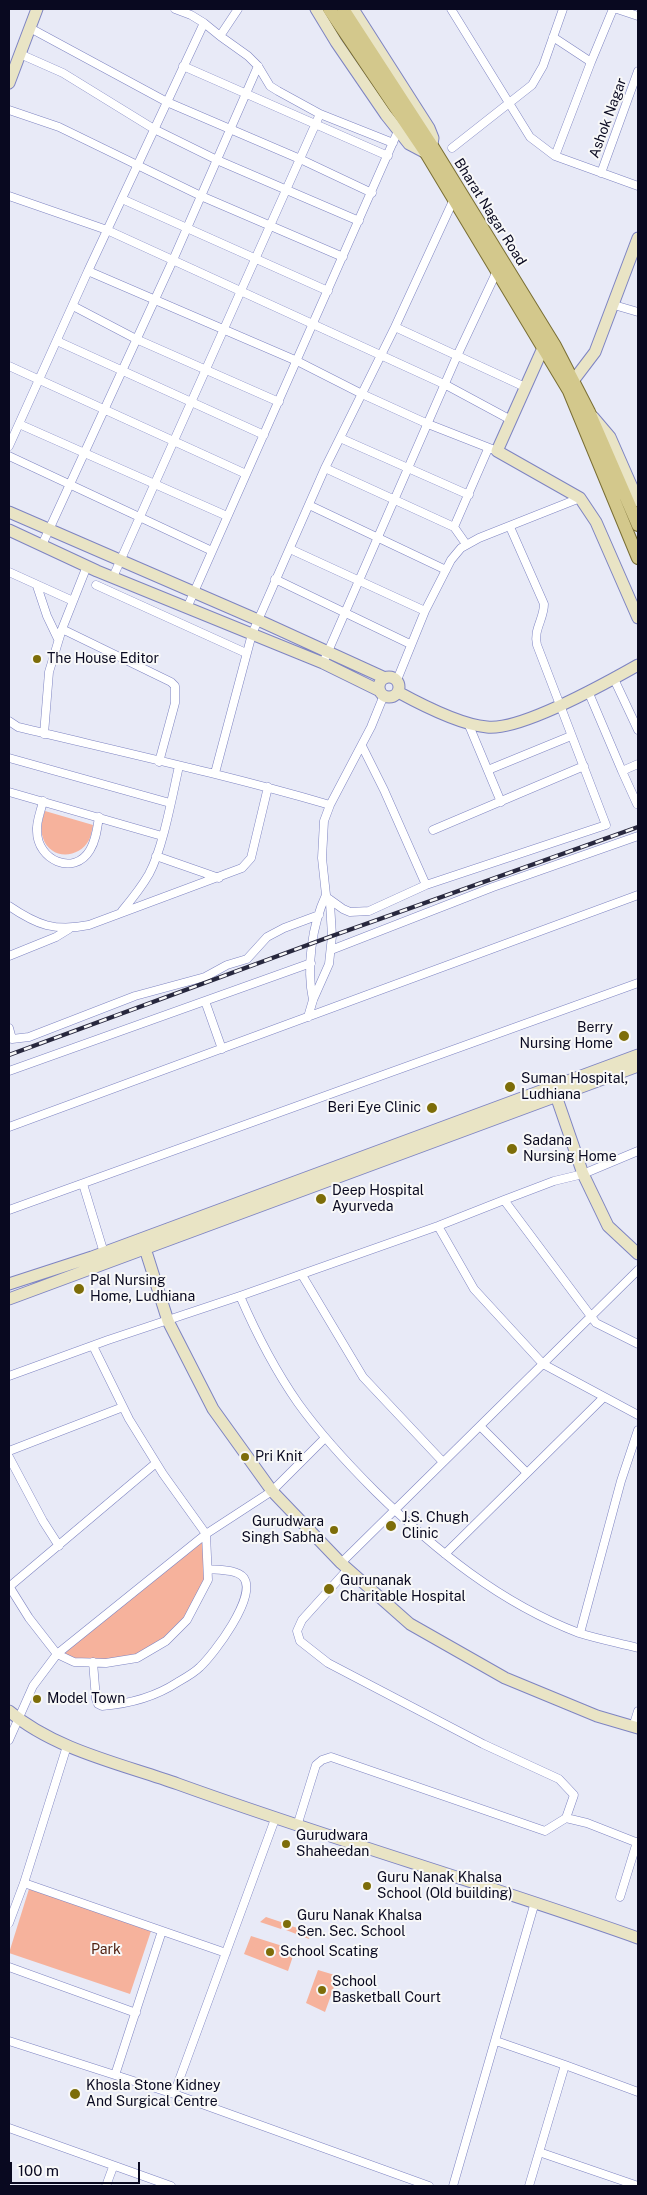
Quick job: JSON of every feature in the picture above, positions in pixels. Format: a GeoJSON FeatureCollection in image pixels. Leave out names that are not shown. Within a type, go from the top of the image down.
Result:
{"type":"FeatureCollection","features":[{"type":"Feature","properties":{"kind":"main road"},"geometry":{"type":"LineString","coordinates":[[329,9],[426,145]]}},
{"type":"Feature","properties":{"kind":"main road"},"geometry":{"type":"LineString","coordinates":[[343,9],[426,145]]}},
{"type":"Feature","properties":{"kind":"main road","name":"Bharat Nagar Road"},"geometry":{"type":"LineString","coordinates":[[426,145],[454,199],[594,435]]}},
{"type":"Feature","properties":{"kind":"main road","name":"Bharat Nagar Road"},"geometry":{"type":"LineString","coordinates":[[426,145],[555,346],[589,412],[594,435]]}},
{"type":"Feature","properties":{"kind":"main road"},"geometry":{"type":"LineString","coordinates":[[594,435],[638,525]]}},
{"type":"Feature","properties":{"kind":"main road"},"geometry":{"type":"LineString","coordinates":[[594,435],[638,558]]}},
{"type":"Feature","properties":{"kind":"street"},"geometry":{"type":"LineString","coordinates":[[9,83],[37,9]]}},
{"type":"Feature","properties":{"kind":"street"},"geometry":{"type":"LineString","coordinates":[[175,9],[191,15],[248,56],[258,66],[270,86],[320,114],[393,144]]}},
{"type":"Feature","properties":{"kind":"street"},"geometry":{"type":"LineString","coordinates":[[220,36],[238,9]]}},
{"type":"Feature","properties":{"kind":"street"},"geometry":{"type":"LineString","coordinates":[[316,9],[365,86],[398,131],[409,144],[426,145]]}},
{"type":"Feature","properties":{"kind":"street","name":"Bharat Nagar Road"},"geometry":{"type":"LineString","coordinates":[[353,9],[428,128],[433,138],[426,145]]}},
{"type":"Feature","properties":{"kind":"street"},"geometry":{"type":"LineString","coordinates":[[452,148],[532,85],[543,66],[563,9]]}},
{"type":"Feature","properties":{"kind":"street"},"geometry":{"type":"LineString","coordinates":[[555,156],[590,62],[613,9]]}},
{"type":"Feature","properties":{"kind":"street"},"geometry":{"type":"LineString","coordinates":[[617,9],[638,16]]}},
{"type":"Feature","properties":{"kind":"street"},"geometry":{"type":"LineString","coordinates":[[454,10],[530,137],[555,156],[638,186]]}},
{"type":"Feature","properties":{"kind":"street"},"geometry":{"type":"LineString","coordinates":[[9,446],[88,270],[204,24]]}},
{"type":"Feature","properties":{"kind":"street"},"geometry":{"type":"LineString","coordinates":[[30,28],[167,102],[231,128],[372,192]]}},
{"type":"Feature","properties":{"kind":"street"},"geometry":{"type":"LineString","coordinates":[[553,37],[590,62]]}},
{"type":"Feature","properties":{"kind":"street"},"geometry":{"type":"LineString","coordinates":[[20,54],[63,72],[154,129],[217,160],[359,221]]}},
{"type":"Feature","properties":{"kind":"street"},"geometry":{"type":"LineString","coordinates":[[183,66],[388,156]]}},
{"type":"Feature","properties":{"kind":"street"},"geometry":{"type":"LineString","coordinates":[[42,545],[202,196],[258,66]]}},
{"type":"Feature","properties":{"kind":"street","name":"Ashok Nagar"},"geometry":{"type":"LineString","coordinates":[[600,173],[638,70]]}},
{"type":"Feature","properties":{"kind":"street"},"geometry":{"type":"LineString","coordinates":[[9,110],[59,127],[202,196],[271,224],[343,257]]}},
{"type":"Feature","properties":{"kind":"street"},"geometry":{"type":"LineString","coordinates":[[114,577],[320,114]]}},
{"type":"Feature","properties":{"kind":"street"},"geometry":{"type":"LineString","coordinates":[[187,608],[398,131]]}},
{"type":"Feature","properties":{"kind":"street"},"geometry":{"type":"LineString","coordinates":[[9,196],[107,230],[446,385],[511,420]]}},
{"type":"Feature","properties":{"kind":"street"},"geometry":{"type":"LineString","coordinates":[[122,199],[328,290]]}},
{"type":"Feature","properties":{"kind":"street"},"geometry":{"type":"LineString","coordinates":[[215,773],[252,634],[325,468],[395,327],[454,199]]}},
{"type":"Feature","properties":{"kind":"street"},"geometry":{"type":"LineString","coordinates":[[572,381],[595,352],[638,238]]}},
{"type":"Feature","properties":{"kind":"street"},"geometry":{"type":"LineString","coordinates":[[88,270],[297,361],[362,394],[428,424],[493,450],[580,498],[596,522],[638,618]]}},
{"type":"Feature","properties":{"kind":"street"},"geometry":{"type":"LineString","coordinates":[[323,663],[497,271]]}},
{"type":"Feature","properties":{"kind":"street"},"geometry":{"type":"LineString","coordinates":[[614,305],[638,312]]}},
{"type":"Feature","properties":{"kind":"street"},"geometry":{"type":"LineString","coordinates":[[73,306],[136,339],[279,402]]}},
{"type":"Feature","properties":{"kind":"street"},"geometry":{"type":"LineString","coordinates":[[395,327],[525,387]]}},
{"type":"Feature","properties":{"kind":"street"},"geometry":{"type":"LineString","coordinates":[[57,342],[264,435]]}},
{"type":"Feature","properties":{"kind":"street"},"geometry":{"type":"LineString","coordinates":[[454,528],[493,450],[511,420],[543,348]]}},
{"type":"Feature","properties":{"kind":"street"},"geometry":{"type":"LineString","coordinates":[[9,366],[246,474]]}},
{"type":"Feature","properties":{"kind":"street"},"geometry":{"type":"LineString","coordinates":[[589,412],[610,437],[638,501]]}},
{"type":"Feature","properties":{"kind":"street"},"geometry":{"type":"LineString","coordinates":[[19,424],[227,516]]}},
{"type":"Feature","properties":{"kind":"street"},"geometry":{"type":"LineString","coordinates":[[340,438],[470,495]]}},
{"type":"Feature","properties":{"kind":"street"},"geometry":{"type":"LineString","coordinates":[[9,456],[212,551]]}},
{"type":"Feature","properties":{"kind":"street"},"geometry":{"type":"LineString","coordinates":[[325,468],[454,528],[466,544]]}},
{"type":"Feature","properties":{"kind":"street"},"geometry":{"type":"LineString","coordinates":[[9,530],[87,566],[323,663],[390,697],[393,683],[425,611],[451,560],[466,544],[580,498]]}},
{"type":"Feature","properties":{"kind":"street"},"geometry":{"type":"LineString","coordinates":[[309,506],[446,570]]}},
{"type":"Feature","properties":{"kind":"street"},"geometry":{"type":"LineString","coordinates":[[9,512],[328,651],[393,683],[412,700],[468,723],[488,728],[505,726],[559,706],[614,679],[638,664]]}},
{"type":"Feature","properties":{"kind":"street"},"geometry":{"type":"LineString","coordinates":[[328,897],[343,910],[361,912],[379,907],[426,884],[606,826],[559,706],[536,640],[535,634],[542,617],[544,604],[510,527]]}},
{"type":"Feature","properties":{"kind":"street"},"geometry":{"type":"LineString","coordinates":[[290,549],[425,611]]}},
{"type":"Feature","properties":{"kind":"street"},"geometry":{"type":"LineString","coordinates":[[44,734],[49,672],[58,640],[87,566]]}},
{"type":"Feature","properties":{"kind":"street"},"geometry":{"type":"LineString","coordinates":[[9,572],[73,601]]}},
{"type":"Feature","properties":{"kind":"street"},"geometry":{"type":"LineString","coordinates":[[275,579],[410,644]]}},
{"type":"Feature","properties":{"kind":"street"},"geometry":{"type":"LineString","coordinates":[[96,585],[246,653]]}},
{"type":"Feature","properties":{"kind":"street"},"geometry":{"type":"LineString","coordinates":[[37,586],[47,616],[58,640]]}},
{"type":"Feature","properties":{"kind":"street"},"geometry":{"type":"LineString","coordinates":[[62,629],[166,679],[175,686],[175,703],[159,762]]}},
{"type":"Feature","properties":{"kind":"street"},"geometry":{"type":"LineString","coordinates":[[614,679],[638,730]]}},
{"type":"Feature","properties":{"kind":"street"},"geometry":{"type":"LineString","coordinates":[[308,1017],[313,1000],[326,975],[331,950],[332,936],[322,840],[324,821],[330,805],[362,746],[382,693],[381,682],[393,683]]}},
{"type":"Feature","properties":{"kind":"street"},"geometry":{"type":"LineString","coordinates":[[588,692],[637,804]]}},
{"type":"Feature","properties":{"kind":"street"},"geometry":{"type":"LineString","coordinates":[[468,723],[500,802]]}},
{"type":"Feature","properties":{"kind":"street"},"geometry":{"type":"LineString","coordinates":[[10,726],[159,762],[215,773],[330,805]]}},
{"type":"Feature","properties":{"kind":"street"},"geometry":{"type":"LineString","coordinates":[[488,770],[571,736]]}},
{"type":"Feature","properties":{"kind":"street"},"geometry":{"type":"LineString","coordinates":[[362,746],[426,884]]}},
{"type":"Feature","properties":{"kind":"street"},"geometry":{"type":"LineString","coordinates":[[9,758],[170,803]]}},
{"type":"Feature","properties":{"kind":"street"},"geometry":{"type":"LineString","coordinates":[[622,771],[638,764]]}},
{"type":"Feature","properties":{"kind":"street"},"geometry":{"type":"LineString","coordinates":[[122,912],[150,872],[162,836],[179,766]]}},
{"type":"Feature","properties":{"kind":"street"},"geometry":{"type":"LineString","coordinates":[[433,830],[584,766]]}},
{"type":"Feature","properties":{"kind":"street"},"geometry":{"type":"LineString","coordinates":[[9,956],[56,937],[69,929],[89,925],[242,868],[251,858],[268,787]]}},
{"type":"Feature","properties":{"kind":"street"},"geometry":{"type":"LineString","coordinates":[[9,792],[162,836]]}},
{"type":"Feature","properties":{"kind":"street"},"geometry":{"type":"LineString","coordinates":[[43,802],[36,831],[39,843],[49,858],[60,863],[81,860],[90,852],[96,838],[99,817]]}},
{"type":"Feature","properties":{"kind":"street"},"geometry":{"type":"LineString","coordinates":[[331,950],[493,887],[638,836]]}},
{"type":"Feature","properties":{"kind":"street"},"geometry":{"type":"LineString","coordinates":[[156,856],[219,878]]}},
{"type":"Feature","properties":{"kind":"street"},"geometry":{"type":"LineString","coordinates":[[9,1127],[638,895]]}},
{"type":"Feature","properties":{"kind":"street"},"geometry":{"type":"LineString","coordinates":[[313,1000],[311,963],[319,915],[328,897]]}},
{"type":"Feature","properties":{"kind":"street"},"geometry":{"type":"LineString","coordinates":[[9,906],[45,925],[69,929]]}},
{"type":"Feature","properties":{"kind":"street"},"geometry":{"type":"LineString","coordinates":[[9,1028],[12,1039],[29,1037],[135,996],[205,977],[227,965],[247,958],[260,944],[276,932],[319,915]]}},
{"type":"Feature","properties":{"kind":"street"},"geometry":{"type":"LineString","coordinates":[[9,1071],[311,963]]}},
{"type":"Feature","properties":{"kind":"street"},"geometry":{"type":"LineString","coordinates":[[9,1210],[638,983]]}},
{"type":"Feature","properties":{"kind":"street"},"geometry":{"type":"LineString","coordinates":[[206,1001],[222,1049]]}},
{"type":"Feature","properties":{"kind":"street"},"geometry":{"type":"LineString","coordinates":[[9,1298],[143,1244],[555,1091],[638,1055]]}},
{"type":"Feature","properties":{"kind":"street"},"geometry":{"type":"LineString","coordinates":[[555,1091],[638,1066]]}},
{"type":"Feature","properties":{"kind":"street"},"geometry":{"type":"LineString","coordinates":[[555,1091],[583,1174],[608,1226],[638,1254]]}},
{"type":"Feature","properties":{"kind":"street"},"geometry":{"type":"LineString","coordinates":[[9,1376],[302,1275],[438,1226],[554,1181],[583,1174],[638,1152]]}},
{"type":"Feature","properties":{"kind":"street"},"geometry":{"type":"LineString","coordinates":[[83,1184],[104,1253]]}},
{"type":"Feature","properties":{"kind":"street"},"geometry":{"type":"LineString","coordinates":[[504,1200],[591,1317],[596,1322],[638,1344]]}},
{"type":"Feature","properties":{"kind":"street"},"geometry":{"type":"LineString","coordinates":[[438,1226],[474,1289],[543,1364],[638,1415]]}},
{"type":"Feature","properties":{"kind":"street"},"geometry":{"type":"LineString","coordinates":[[9,1284],[104,1253],[143,1244]]}},
{"type":"Feature","properties":{"kind":"street"},"geometry":{"type":"LineString","coordinates":[[143,1244],[168,1321],[213,1409],[272,1491],[345,1566],[410,1624],[504,1678],[597,1716],[636,1728],[638,1711]]}},
{"type":"Feature","properties":{"kind":"street"},"geometry":{"type":"LineString","coordinates":[[297,1826],[316,1765],[322,1760],[331,1757],[545,1831],[566,1818],[574,1795],[559,1779],[482,1744],[328,1663],[300,1641],[297,1631],[302,1620],[345,1566],[394,1510],[638,1270]]}},
{"type":"Feature","properties":{"kind":"street"},"geometry":{"type":"LineString","coordinates":[[302,1275],[363,1377],[443,1462]]}},
{"type":"Feature","properties":{"kind":"street"},"geometry":{"type":"LineString","coordinates":[[240,1296],[260,1338],[297,1401],[324,1438],[415,1530],[484,1585],[521,1605],[580,1633],[638,1648]]}},
{"type":"Feature","properties":{"kind":"street"},"geometry":{"type":"LineString","coordinates":[[93,1346],[122,1407],[156,1463],[206,1534],[208,1580],[187,1620],[166,1641],[137,1658],[74,1662],[57,1654],[29,1618],[9,1587],[156,1463]]}},
{"type":"Feature","properties":{"kind":"street"},"geometry":{"type":"LineString","coordinates":[[445,1554],[604,1397]]}},
{"type":"Feature","properties":{"kind":"street"},"geometry":{"type":"LineString","coordinates":[[9,1451],[122,1407]]}},
{"type":"Feature","properties":{"kind":"street"},"geometry":{"type":"LineString","coordinates":[[480,1426],[526,1472]]}},
{"type":"Feature","properties":{"kind":"street"},"geometry":{"type":"LineString","coordinates":[[580,1633],[621,1481],[638,1430]]}},
{"type":"Feature","properties":{"kind":"street"},"geometry":{"type":"LineString","coordinates":[[9,1740],[33,1686],[57,1654],[206,1534],[272,1491],[324,1438]]}},
{"type":"Feature","properties":{"kind":"street"},"geometry":{"type":"LineString","coordinates":[[9,1457],[42,1521],[59,1546]]}},
{"type":"Feature","properties":{"kind":"street"},"geometry":{"type":"LineString","coordinates":[[94,1662],[96,1699],[98,1704],[102,1706],[145,1699],[178,1683],[199,1667],[228,1633],[247,1589],[241,1576],[234,1572],[208,1569]]}},
{"type":"Feature","properties":{"kind":"street"},"geometry":{"type":"LineString","coordinates":[[9,1711],[19,1719],[67,1746],[275,1819],[535,1902],[638,1938]]}},
{"type":"Feature","properties":{"kind":"street"},"geometry":{"type":"LineString","coordinates":[[9,1923],[24,1883],[67,1746]]}},
{"type":"Feature","properties":{"kind":"street"},"geometry":{"type":"LineString","coordinates":[[566,1818],[587,1823],[637,1842],[620,1897]]}},
{"type":"Feature","properties":{"kind":"street"},"geometry":{"type":"LineString","coordinates":[[174,2094],[275,1819]]}},
{"type":"Feature","properties":{"kind":"street"},"geometry":{"type":"LineString","coordinates":[[24,1883],[226,1953]]}},
{"type":"Feature","properties":{"kind":"street"},"geometry":{"type":"LineString","coordinates":[[453,2186],[535,1902]]}},
{"type":"Feature","properties":{"kind":"street"},"geometry":{"type":"LineString","coordinates":[[115,2075],[162,1932]]}},
{"type":"Feature","properties":{"kind":"street"},"geometry":{"type":"LineString","coordinates":[[9,1967],[136,2013]]}},
{"type":"Feature","properties":{"kind":"street"},"geometry":{"type":"LineString","coordinates":[[9,2041],[174,2094],[429,2186]]}},
{"type":"Feature","properties":{"kind":"street"},"geometry":{"type":"LineString","coordinates":[[496,2041],[638,2092]]}},
{"type":"Feature","properties":{"kind":"street"},"geometry":{"type":"LineString","coordinates":[[529,2186],[565,2065]]}},
{"type":"Feature","properties":{"kind":"street"},"geometry":{"type":"LineString","coordinates":[[9,2128],[113,2167],[171,2186]]}},
{"type":"Feature","properties":{"kind":"street"},"geometry":{"type":"LineString","coordinates":[[539,2152],[638,2186]]}},
{"type":"Feature","properties":{"kind":"street"},"geometry":{"type":"LineString","coordinates":[[106,2186],[113,2167]]}},
{"type":"Feature","properties":{"kind":"green space"},"geometry":{"type":"Polygon","coordinates":[[[45,811],[93,825],[90,838],[79,851],[72,854],[58,853],[47,845],[42,835],[45,811]]]}},
{"type":"Feature","properties":{"kind":"green space"},"geometry":{"type":"Polygon","coordinates":[[[203,1539],[206,1566],[205,1581],[188,1614],[165,1640],[135,1655],[117,1659],[84,1659],[70,1657],[61,1653],[203,1539]]]}},
{"type":"Feature","properties":{"kind":"green space","name":"Park"},"geometry":{"type":"Polygon","coordinates":[[[29,1889],[152,1928],[130,1994],[9,1953],[29,1889]]]}},
{"type":"Feature","properties":{"kind":"green space"},"geometry":{"type":"Polygon","coordinates":[[[266,1917],[284,1923],[281,1929],[260,1922],[266,1917]]]}},
{"type":"Feature","properties":{"kind":"green space"},"geometry":{"type":"Polygon","coordinates":[[[288,1925],[307,1931],[306,1934],[310,1935],[309,1939],[286,1930],[288,1925]]]}},
{"type":"Feature","properties":{"kind":"green space","name":"School Scating"},"geometry":{"type":"Polygon","coordinates":[[[251,1936],[295,1950],[288,1971],[244,1954],[251,1936]]]}},
{"type":"Feature","properties":{"kind":"green space","name":"School Basketball Court"},"geometry":{"type":"Polygon","coordinates":[[[318,1970],[338,1976],[325,2012],[306,2003],[318,1970]]]}},
{"type":"Feature","properties":{"kind":"railway"},"geometry":{"type":"LineString","coordinates":[[9,1055],[332,936],[638,827]]}},
{"type":"Feature","properties":{"kind":"place","name":"The House Editor"},"geometry":{"type":"Point","coordinates":[37,659]}},
{"type":"Feature","properties":{"kind":"place","name":"Berry Nursing Home"},"geometry":{"type":"Point","coordinates":[624,1036]}},
{"type":"Feature","properties":{"kind":"place","name":"Suman Hospital, Ludhiana"},"geometry":{"type":"Point","coordinates":[510,1087]}},
{"type":"Feature","properties":{"kind":"place","name":"Beri Eye Clinic"},"geometry":{"type":"Point","coordinates":[432,1108]}},
{"type":"Feature","properties":{"kind":"place","name":"Sadana Nursing Home"},"geometry":{"type":"Point","coordinates":[512,1149]}},
{"type":"Feature","properties":{"kind":"place","name":"Deep Hospital Ayurveda"},"geometry":{"type":"Point","coordinates":[321,1199]}},
{"type":"Feature","properties":{"kind":"place","name":"Pal Nursing Home, Ludhiana"},"geometry":{"type":"Point","coordinates":[79,1289]}},
{"type":"Feature","properties":{"kind":"place","name":"Pri Knit"},"geometry":{"type":"Point","coordinates":[245,1457]}},
{"type":"Feature","properties":{"kind":"place","name":"J.S. Chugh Clinic"},"geometry":{"type":"Point","coordinates":[391,1526]}},
{"type":"Feature","properties":{"kind":"place","name":"Gurudwara Singh Sabha"},"geometry":{"type":"Point","coordinates":[334,1530]}},
{"type":"Feature","properties":{"kind":"place","name":"Gurunanak Charitable Hospital"},"geometry":{"type":"Point","coordinates":[329,1589]}},
{"type":"Feature","properties":{"kind":"place","name":"Model Town"},"geometry":{"type":"Point","coordinates":[37,1699]}},
{"type":"Feature","properties":{"kind":"place","name":"Gurudwara Shaheedan"},"geometry":{"type":"Point","coordinates":[286,1844]}},
{"type":"Feature","properties":{"kind":"place","name":"Guru Nanak Khalsa School (Old building)"},"geometry":{"type":"Point","coordinates":[367,1886]}},
{"type":"Feature","properties":{"kind":"place","name":"Guru Nanak Khalsa Sen. Sec. School"},"geometry":{"type":"Point","coordinates":[287,1924]}},
{"type":"Feature","properties":{"kind":"place","name":"School Scating"},"geometry":{"type":"Point","coordinates":[270,1952]}},
{"type":"Feature","properties":{"kind":"place","name":"School Basketball Court"},"geometry":{"type":"Point","coordinates":[322,1990]}},
{"type":"Feature","properties":{"kind":"place","name":"Khosla Stone Kidney And Surgical Centre"},"geometry":{"type":"Point","coordinates":[75,2094]}}]}
